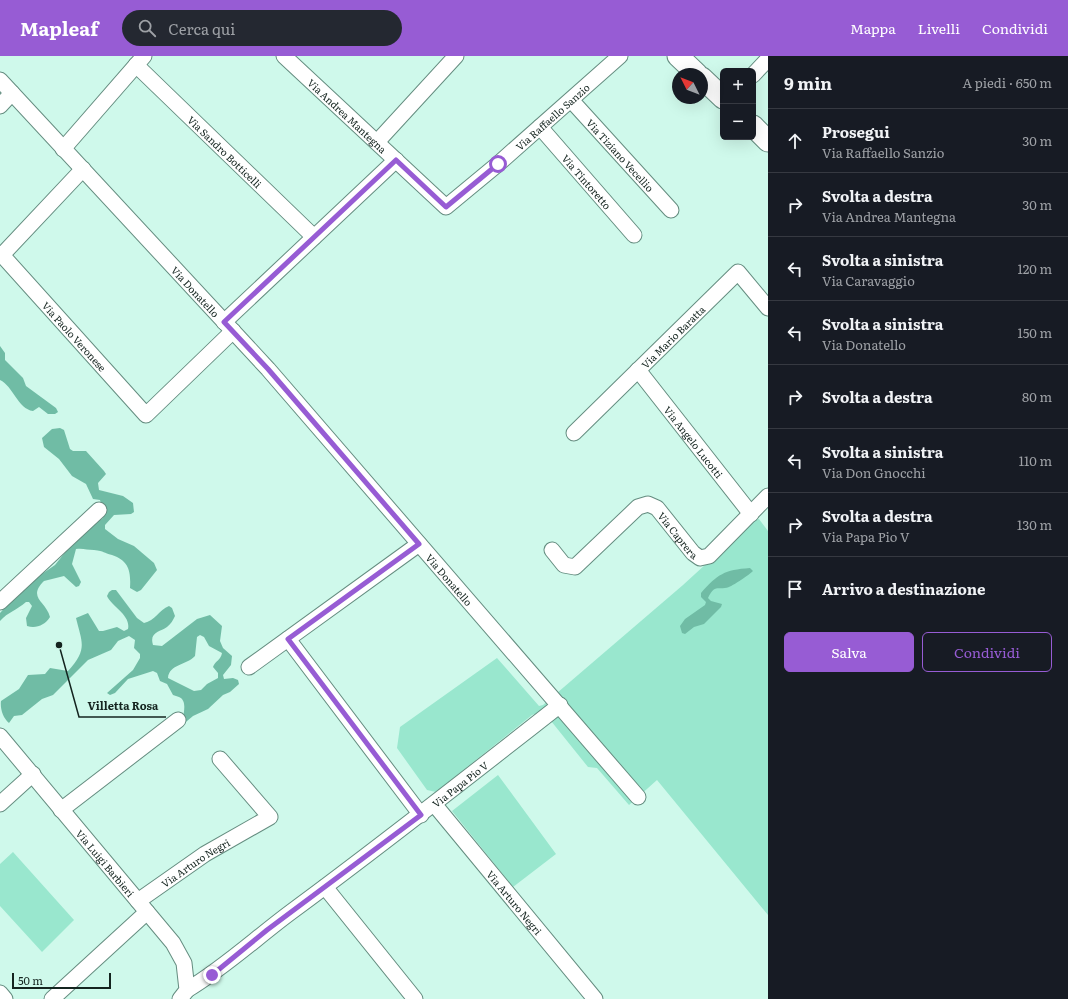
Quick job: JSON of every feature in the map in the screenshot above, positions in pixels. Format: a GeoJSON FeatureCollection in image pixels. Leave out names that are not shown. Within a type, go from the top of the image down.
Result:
{"type":"FeatureCollection","features":[{"type":"Feature","properties":{"kind":"main road"},"geometry":{"type":"LineString","coordinates":[[678,56],[691,68]]}},
{"type":"Feature","properties":{"kind":"main road"},"geometry":{"type":"LineString","coordinates":[[708,84],[720,95]]}},
{"type":"Feature","properties":{"kind":"main road"},"geometry":{"type":"LineString","coordinates":[[756,129],[768,141]]}},
{"type":"Feature","properties":{"kind":"street","name":"Via Andrea Mantegna"},"geometry":{"type":"LineString","coordinates":[[284,56],[446,207]]}},
{"type":"Feature","properties":{"kind":"street"},"geometry":{"type":"LineString","coordinates":[[377,142],[456,56]]}},
{"type":"Feature","properties":{"kind":"street","name":"Via Raffaello Sanzio"},"geometry":{"type":"LineString","coordinates":[[446,207],[620,56]]}},
{"type":"Feature","properties":{"kind":"street"},"geometry":{"type":"LineString","coordinates":[[756,72],[768,59]]}},
{"type":"Feature","properties":{"kind":"street"},"geometry":{"type":"LineString","coordinates":[[63,149],[140,61]]}},
{"type":"Feature","properties":{"kind":"street","name":"Via Sandro Botticelli"},"geometry":{"type":"LineString","coordinates":[[140,61],[314,237]]}},
{"type":"Feature","properties":{"kind":"street","name":"Via Donatello"},"geometry":{"type":"LineString","coordinates":[[0,80],[229,327],[560,705],[638,797]]}},
{"type":"Feature","properties":{"kind":"street"},"geometry":{"type":"LineString","coordinates":[[0,106],[12,93]]}},
{"type":"Feature","properties":{"kind":"street","name":"Via Tiziano Vecellio"},"geometry":{"type":"LineString","coordinates":[[571,100],[671,210]]}},
{"type":"Feature","properties":{"kind":"street","name":"Via Tintoretto"},"geometry":{"type":"LineString","coordinates":[[540,127],[634,235]]}},
{"type":"Feature","properties":{"kind":"street"},"geometry":{"type":"LineString","coordinates":[[229,327],[314,237],[396,160]]}},
{"type":"Feature","properties":{"kind":"street","name":"Via Paolo Veronese"},"geometry":{"type":"LineString","coordinates":[[82,169],[2,255],[146,415],[229,327]]}},
{"type":"Feature","properties":{"kind":"street","name":"Via Mario Baratta"},"geometry":{"type":"LineString","coordinates":[[574,433],[738,272],[768,308]]}},
{"type":"Feature","properties":{"kind":"street","name":"Via Angelo Lucotti"},"geometry":{"type":"LineString","coordinates":[[638,370],[751,514]]}},
{"type":"Feature","properties":{"kind":"street","name":"Via Caprera"},"geometry":{"type":"LineString","coordinates":[[552,550],[564,565],[575,567],[638,507],[648,504],[656,508],[693,552],[700,558],[709,556],[768,496]]}},
{"type":"Feature","properties":{"kind":"street"},"geometry":{"type":"LineString","coordinates":[[0,602],[99,510]]}},
{"type":"Feature","properties":{"kind":"street"},"geometry":{"type":"LineString","coordinates":[[249,667],[419,544]]}},
{"type":"Feature","properties":{"kind":"street"},"geometry":{"type":"LineString","coordinates":[[288,639],[421,815]]}},
{"type":"Feature","properties":{"kind":"street","name":"Via Papa Pio V"},"geometry":{"type":"LineString","coordinates":[[187,996],[267,930],[421,815],[560,705]]}},
{"type":"Feature","properties":{"kind":"street"},"geometry":{"type":"LineString","coordinates":[[61,810],[178,720]]}},
{"type":"Feature","properties":{"kind":"street","name":"Via Luigi Barbieri"},"geometry":{"type":"LineString","coordinates":[[0,736],[173,943],[184,963],[187,996]]}},
{"type":"Feature","properties":{"kind":"street","name":"Via Arturo Negri"},"geometry":{"type":"LineString","coordinates":[[142,906],[205,854],[270,816],[220,759]]}},
{"type":"Feature","properties":{"kind":"street"},"geometry":{"type":"LineString","coordinates":[[0,804],[33,774]]}},
{"type":"Feature","properties":{"kind":"street","name":"Via Arturo Negri"},"geometry":{"type":"LineString","coordinates":[[434,804],[595,999]]}},
{"type":"Feature","properties":{"kind":"street"},"geometry":{"type":"LineString","coordinates":[[325,887],[415,999]]}},
{"type":"Feature","properties":{"kind":"street"},"geometry":{"type":"LineString","coordinates":[[52,999],[142,906]]}},
{"type":"Feature","properties":{"kind":"street"},"geometry":{"type":"LineString","coordinates":[[0,993],[5,999]]}},
{"type":"Feature","properties":{"kind":"green space"},"geometry":{"type":"Polygon","coordinates":[[[0,346],[5,353],[5,360],[23,378],[26,386],[56,408],[58,412],[55,414],[48,414],[39,407],[33,411],[23,406],[19,402],[9,387],[0,380],[0,346]]]}},
{"type":"Feature","properties":{"kind":"green space"},"geometry":{"type":"Polygon","coordinates":[[[60,428],[64,430],[70,449],[73,451],[86,451],[106,474],[98,483],[99,490],[123,496],[133,503],[134,512],[131,514],[114,515],[105,525],[105,529],[118,539],[134,546],[154,563],[157,570],[141,590],[137,592],[130,588],[128,567],[118,557],[100,551],[76,549],[72,564],[81,582],[79,586],[76,587],[64,576],[44,581],[39,587],[37,596],[50,617],[46,622],[37,627],[27,626],[26,618],[32,606],[29,602],[26,602],[6,615],[0,621],[0,613],[26,585],[55,565],[71,545],[94,522],[102,519],[106,513],[103,511],[100,500],[93,499],[86,484],[72,476],[59,459],[44,447],[42,438],[52,429],[60,428]]]}},
{"type":"Feature","properties":{"kind":"green space"},"geometry":{"type":"Polygon","coordinates":[[[759,519],[768,531],[768,915],[657,780],[629,805],[597,768],[588,767],[543,711],[532,715],[436,792],[427,790],[397,748],[400,727],[497,658],[539,706],[543,705],[683,585],[754,520],[759,519]]]}},
{"type":"Feature","properties":{"kind":"green space"},"geometry":{"type":"Polygon","coordinates":[[[750,568],[753,571],[734,584],[725,588],[717,588],[710,593],[708,598],[711,601],[722,604],[721,607],[704,624],[694,627],[685,634],[682,633],[680,626],[685,619],[705,605],[706,602],[701,597],[701,593],[712,581],[722,574],[734,570],[750,568]]]}},
{"type":"Feature","properties":{"kind":"green space"},"geometry":{"type":"Polygon","coordinates":[[[116,590],[137,618],[144,623],[151,620],[169,606],[172,608],[175,616],[172,622],[154,635],[152,641],[153,645],[162,646],[197,619],[210,615],[222,626],[220,641],[223,648],[232,656],[231,665],[223,675],[224,679],[233,678],[238,680],[239,684],[230,692],[223,695],[208,709],[193,716],[181,726],[184,702],[179,697],[173,695],[167,684],[160,681],[157,673],[153,671],[128,679],[115,693],[110,695],[107,693],[133,670],[140,658],[140,654],[134,648],[135,640],[129,636],[118,641],[111,650],[88,660],[53,695],[42,699],[22,715],[14,716],[9,723],[2,713],[1,701],[19,689],[28,675],[45,674],[50,668],[68,671],[79,657],[82,646],[76,618],[88,613],[99,631],[117,627],[124,631],[128,629],[127,619],[109,600],[107,596],[109,592],[116,590]],[[200,635],[197,637],[195,656],[175,667],[169,673],[168,678],[194,691],[201,690],[207,684],[218,678],[218,673],[213,667],[222,653],[209,646],[204,637],[200,635]]]}},
{"type":"Feature","properties":{"kind":"green space"},"geometry":{"type":"Polygon","coordinates":[[[498,775],[556,854],[513,887],[452,811],[498,775]]]}},
{"type":"Feature","properties":{"kind":"green space"},"geometry":{"type":"Polygon","coordinates":[[[13,852],[74,920],[42,952],[0,906],[0,864],[13,852]]]}},
{"type":"Feature","properties":{"kind":"place","name":"Villetta Rosa"},"geometry":{"type":"Point","coordinates":[59,645]}},
{"type":"Feature","properties":{"kind":"route"},"geometry":{"type":"LineString","coordinates":[[212,975],[267,930],[421,815],[288,639],[419,544],[268,369],[224,322],[396,160],[446,207],[498,164]]}}]}
